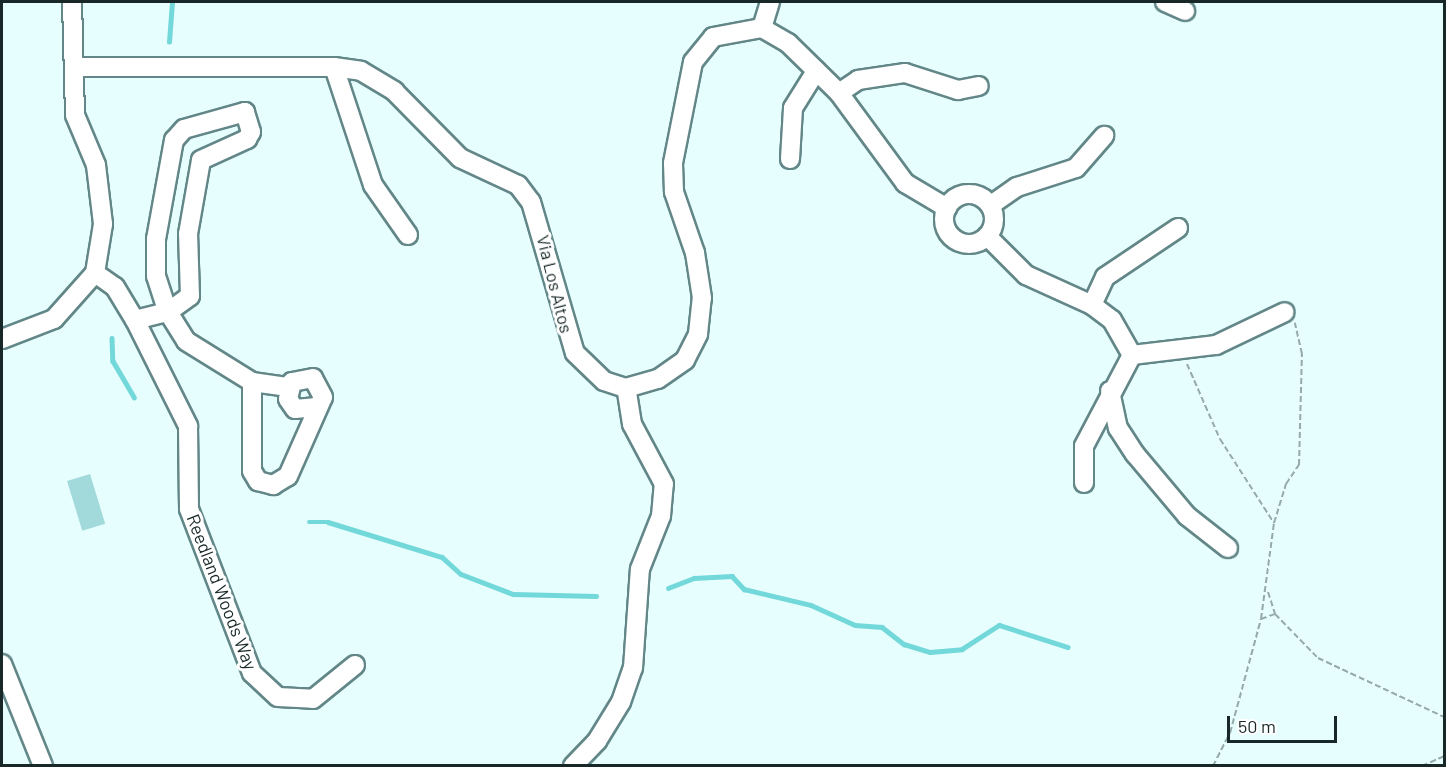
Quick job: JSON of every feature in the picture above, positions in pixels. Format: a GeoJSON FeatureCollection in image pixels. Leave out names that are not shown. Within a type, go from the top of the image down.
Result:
{"type":"FeatureCollection","features":[{"type":"Feature","properties":{"kind":"street"},"geometry":{"type":"LineString","coordinates":[[2,339],[54,319],[95,273],[103,224],[96,165],[75,115],[72,2]]}},
{"type":"Feature","properties":{"kind":"street"},"geometry":{"type":"LineString","coordinates":[[762,28],[770,2]]}},
{"type":"Feature","properties":{"kind":"street"},"geometry":{"type":"LineString","coordinates":[[1165,2],[1187,6]]}},
{"type":"Feature","properties":{"kind":"street"},"geometry":{"type":"LineString","coordinates":[[573,765],[597,741],[621,702],[633,668],[640,569],[661,516],[664,484],[632,424],[626,388],[658,379],[685,360],[698,334],[702,298],[695,253],[674,192],[673,163],[693,62],[713,37],[762,28],[788,43],[838,93],[905,183],[946,208]]}},
{"type":"Feature","properties":{"kind":"street","name":"Via Los Altos"},"geometry":{"type":"LineString","coordinates":[[74,67],[334,67],[361,71],[394,91],[460,158],[518,185],[541,224],[575,353],[604,381],[626,388]]}},
{"type":"Feature","properties":{"kind":"street"},"geometry":{"type":"LineString","coordinates":[[334,67],[373,185],[408,235]]}},
{"type":"Feature","properties":{"kind":"street"},"geometry":{"type":"LineString","coordinates":[[790,159],[793,108],[816,71]]}},
{"type":"Feature","properties":{"kind":"street"},"geometry":{"type":"LineString","coordinates":[[838,93],[858,80],[905,73],[958,90],[979,86]]}},
{"type":"Feature","properties":{"kind":"street"},"geometry":{"type":"LineString","coordinates":[[135,320],[168,312],[192,291],[188,234],[201,160],[247,139],[252,132],[245,112],[184,129],[174,140],[155,249],[168,312],[186,341],[252,382],[289,387],[302,376],[313,378],[323,392],[288,476],[273,485],[258,481],[252,471],[252,382]]}},
{"type":"Feature","properties":{"kind":"street"},"geometry":{"type":"LineString","coordinates":[[991,205],[1017,187],[1076,168],[1104,136]]}},
{"type":"Feature","properties":{"kind":"street"},"geometry":{"type":"LineString","coordinates":[[965,194],[991,205],[994,224],[987,236],[974,243],[955,239],[945,223],[946,208],[965,194]]}},
{"type":"Feature","properties":{"kind":"street"},"geometry":{"type":"LineString","coordinates":[[1092,305],[1105,277],[1178,228]]}},
{"type":"Feature","properties":{"kind":"street"},"geometry":{"type":"LineString","coordinates":[[987,236],[1026,275],[1092,305],[1112,320],[1132,355]]}},
{"type":"Feature","properties":{"kind":"street","name":"Reedland Woods Way"},"geometry":{"type":"LineString","coordinates":[[95,273],[115,287],[135,320],[188,426],[189,509],[252,673],[278,697],[313,699],[355,665]]}},
{"type":"Feature","properties":{"kind":"street"},"geometry":{"type":"LineString","coordinates":[[1132,355],[1216,345],[1285,312]]}},
{"type":"Feature","properties":{"kind":"street"},"geometry":{"type":"LineString","coordinates":[[1084,483],[1084,446],[1110,391],[1132,355]]}},
{"type":"Feature","properties":{"kind":"street"},"geometry":{"type":"LineString","coordinates":[[289,387],[295,408],[317,408]]}},
{"type":"Feature","properties":{"kind":"street"},"geometry":{"type":"LineString","coordinates":[[1110,391],[1118,428],[1135,454],[1187,516],[1228,548]]}},
{"type":"Feature","properties":{"kind":"street"},"geometry":{"type":"LineString","coordinates":[[2,664],[43,765]]}},
{"type":"Feature","properties":{"kind":"path"},"geometry":{"type":"LineString","coordinates":[[1213,765],[1230,733],[1261,619],[1268,589],[1274,524],[1286,484],[1299,465],[1302,354],[1299,328],[1285,312]]}},
{"type":"Feature","properties":{"kind":"path"},"geometry":{"type":"LineString","coordinates":[[1186,358],[1220,439],[1274,524]]}},
{"type":"Feature","properties":{"kind":"path"},"geometry":{"type":"LineString","coordinates":[[1268,589],[1275,614],[1318,658],[1444,717]]}},
{"type":"Feature","properties":{"kind":"path"},"geometry":{"type":"LineString","coordinates":[[1261,619],[1275,614]]}},
{"type":"Feature","properties":{"kind":"path"},"geometry":{"type":"LineString","coordinates":[[1422,765],[1444,756]]}},
{"type":"Feature","properties":{"kind":"shaded area"},"geometry":{"type":"Polygon","coordinates":[[[90,474],[105,524],[82,531],[67,481],[90,474]]]}},
{"type":"Feature","properties":{"kind":"waterway"},"geometry":{"type":"LineString","coordinates":[[169,42],[172,2]]}},
{"type":"Feature","properties":{"kind":"waterway"},"geometry":{"type":"LineString","coordinates":[[112,338],[113,361],[134,397]]}},
{"type":"Feature","properties":{"kind":"waterway"},"geometry":{"type":"LineString","coordinates":[[309,522],[328,522],[442,557],[461,574],[513,594],[596,596]]}},
{"type":"Feature","properties":{"kind":"waterway"},"geometry":{"type":"LineString","coordinates":[[668,588],[694,578],[732,576],[744,589],[811,605],[855,625],[882,627],[904,644],[930,652],[962,649],[999,625],[1068,647]]}}]}
